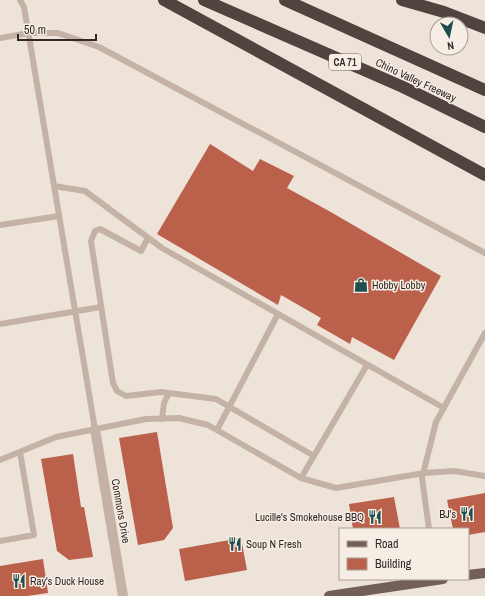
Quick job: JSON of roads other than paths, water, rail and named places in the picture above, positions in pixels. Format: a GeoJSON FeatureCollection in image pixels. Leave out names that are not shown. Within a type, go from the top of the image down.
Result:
{"type":"FeatureCollection","features":[{"type":"Feature","properties":{"kind":"highway"},"geometry":{"type":"LineString","coordinates":[[164,0],[485,175]]}},
{"type":"Feature","properties":{"kind":"highway","name":"Chino Valley Freeway"},"geometry":{"type":"LineString","coordinates":[[204,0],[403,87],[485,127]]}},
{"type":"Feature","properties":{"kind":"highway","name":"Chino Valley Freeway"},"geometry":{"type":"LineString","coordinates":[[285,0],[485,90]]}},
{"type":"Feature","properties":{"kind":"highway"},"geometry":{"type":"LineString","coordinates":[[402,0],[444,12],[485,28]]}},
{"type":"Feature","properties":{"kind":"main road"},"geometry":{"type":"LineString","coordinates":[[469,575],[485,573]]}},
{"type":"Feature","properties":{"kind":"main road"},"geometry":{"type":"LineString","coordinates":[[330,596],[432,580]]}},
{"type":"Feature","properties":{"kind":"street","name":"Commons Drive"},"geometry":{"type":"LineString","coordinates":[[95,429],[123,596]]}},
{"type":"Feature","properties":{"kind":"lane"},"geometry":{"type":"LineString","coordinates":[[20,0],[24,7],[29,33],[95,429]]}},
{"type":"Feature","properties":{"kind":"lane"},"geometry":{"type":"LineString","coordinates":[[0,38],[29,33],[58,33],[99,47],[485,253]]}},
{"type":"Feature","properties":{"kind":"lane"},"geometry":{"type":"LineString","coordinates":[[54,186],[85,190],[162,248],[444,408]]}},
{"type":"Feature","properties":{"kind":"lane"},"geometry":{"type":"LineString","coordinates":[[0,225],[59,216]]}},
{"type":"Feature","properties":{"kind":"lane"},"geometry":{"type":"LineString","coordinates":[[148,238],[141,251],[102,230],[95,231],[91,241],[113,383],[117,391],[120,394],[130,397],[161,392],[216,399],[314,456]]}},
{"type":"Feature","properties":{"kind":"lane"},"geometry":{"type":"LineString","coordinates":[[0,324],[101,307]]}},
{"type":"Feature","properties":{"kind":"lane"},"geometry":{"type":"LineString","coordinates":[[217,430],[278,314]]}},
{"type":"Feature","properties":{"kind":"lane"},"geometry":{"type":"LineString","coordinates":[[429,528],[422,478],[436,422],[485,333]]}},
{"type":"Feature","properties":{"kind":"lane"},"geometry":{"type":"LineString","coordinates":[[301,478],[367,365]]}},
{"type":"Feature","properties":{"kind":"lane"},"geometry":{"type":"LineString","coordinates":[[162,419],[164,403],[169,393]]}},
{"type":"Feature","properties":{"kind":"lane"},"geometry":{"type":"LineString","coordinates":[[0,460],[56,437],[146,419],[179,418],[208,425],[301,478],[336,488],[424,472],[454,471],[485,476]]}},
{"type":"Feature","properties":{"kind":"lane"},"geometry":{"type":"LineString","coordinates":[[0,541],[34,535],[20,452]]}},
{"type":"Feature","properties":{"kind":"place","name":"Hobby Lobby"},"geometry":{"type":"Point","coordinates":[361,285]}},
{"type":"Feature","properties":{"kind":"place","name":"BJ's"},"geometry":{"type":"Point","coordinates":[467,514]}},
{"type":"Feature","properties":{"kind":"place","name":"Lucille's Smokehouse BBQ"},"geometry":{"type":"Point","coordinates":[375,517]}},
{"type":"Feature","properties":{"kind":"place","name":"Soup N Fresh"},"geometry":{"type":"Point","coordinates":[235,544]}},
{"type":"Feature","properties":{"kind":"place","name":"Ray's Duck House"},"geometry":{"type":"Point","coordinates":[19,581]}}]}
